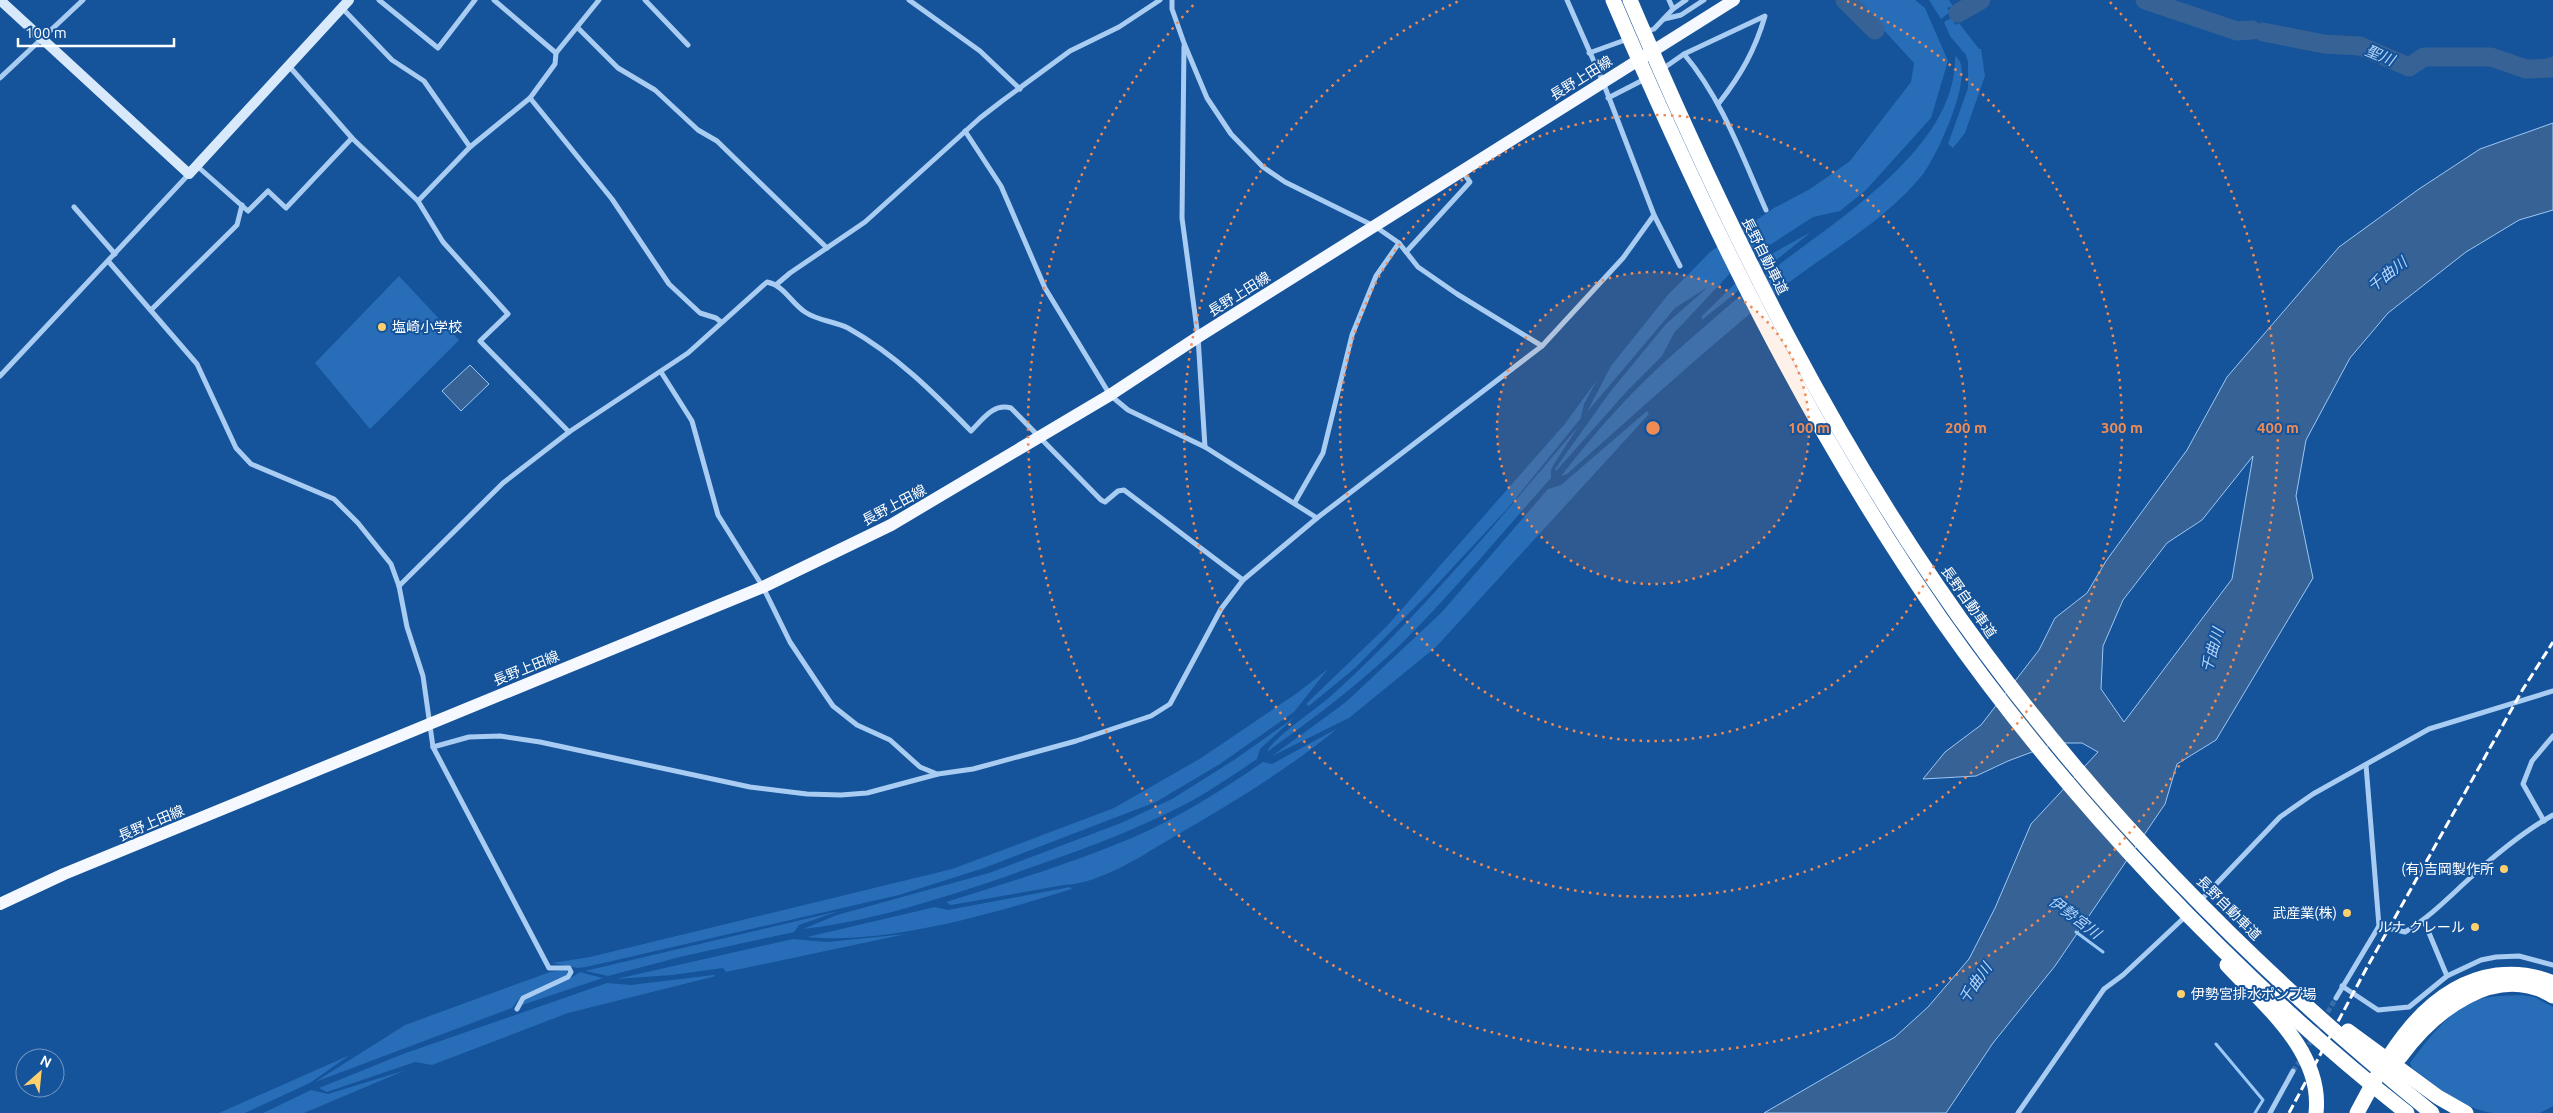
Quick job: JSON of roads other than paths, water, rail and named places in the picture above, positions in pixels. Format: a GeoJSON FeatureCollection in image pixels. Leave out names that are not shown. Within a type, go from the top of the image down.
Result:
{"type":"FeatureCollection","features":[{"type":"Feature","properties":{"kind":"highway"},"geometry":{"type":"LineString","coordinates":[[1613,0],[1649,84],[1717,232],[1784,361],[1881,527],[1973,663],[2120,847],[2196,927],[2294,1040],[2312,1074],[2316,1091],[2316,1113]]}},
{"type":"Feature","properties":{"kind":"highway","name":"長野自動車道"},"geometry":{"type":"LineString","coordinates":[[1630,0],[1730,224],[1767,297],[1884,503],[1985,654],[2056,743],[2131,830],[2203,908],[2251,954],[2411,1087]]}},
{"type":"Feature","properties":{"kind":"highway"},"geometry":{"type":"LineString","coordinates":[[2196,927],[2353,1068],[2404,1111]]}},
{"type":"Feature","properties":{"kind":"highway"},"geometry":{"type":"LineString","coordinates":[[2357,1113],[2399,1042],[2422,1014],[2449,993],[2476,980],[2507,974],[2537,977],[2553,983]]}},
{"type":"Feature","properties":{"kind":"highway"},"geometry":{"type":"LineString","coordinates":[[2368,1113],[2408,1046],[2431,1021],[2455,1002],[2481,991],[2510,985],[2525,986],[2553,996]]}},
{"type":"Feature","properties":{"kind":"highway"},"geometry":{"type":"LineString","coordinates":[[2411,1087],[2432,1113]]}},
{"type":"Feature","properties":{"kind":"highway"},"geometry":{"type":"LineString","coordinates":[[2411,1087],[2466,1113]]}},
{"type":"Feature","properties":{"kind":"main road","name":"長野上田線"},"geometry":{"type":"LineString","coordinates":[[0,904],[64,874],[762,587],[891,525],[1110,395],[1198,337],[1376,227],[1734,0]]}},
{"type":"Feature","properties":{"kind":"street"},"geometry":{"type":"LineString","coordinates":[[0,0],[189,174]]}},
{"type":"Feature","properties":{"kind":"street"},"geometry":{"type":"LineString","coordinates":[[0,78],[83,0]]}},
{"type":"Feature","properties":{"kind":"street"},"geometry":{"type":"LineString","coordinates":[[380,0],[438,48],[475,0]]}},
{"type":"Feature","properties":{"kind":"street"},"geometry":{"type":"LineString","coordinates":[[494,0],[556,53]]}},
{"type":"Feature","properties":{"kind":"street"},"geometry":{"type":"LineString","coordinates":[[418,201],[470,147],[530,98],[555,64],[556,53],[599,0]]}},
{"type":"Feature","properties":{"kind":"street"},"geometry":{"type":"LineString","coordinates":[[645,0],[688,45]]}},
{"type":"Feature","properties":{"kind":"street"},"geometry":{"type":"LineString","coordinates":[[909,0],[980,51],[1020,89]]}},
{"type":"Feature","properties":{"kind":"street"},"geometry":{"type":"LineString","coordinates":[[777,284],[886,205],[966,131],[1070,51],[1119,27],[1160,0]]}},
{"type":"Feature","properties":{"kind":"street"},"geometry":{"type":"LineString","coordinates":[[1172,0],[1172,9],[1184,43],[1207,98],[1231,134],[1263,167],[1285,182],[1376,227],[1399,243],[1418,267],[1457,294],[1542,346]]}},
{"type":"Feature","properties":{"kind":"street"},"geometry":{"type":"LineString","coordinates":[[1567,0],[1603,82],[1654,216],[1680,266]]}},
{"type":"Feature","properties":{"kind":"street"},"geometry":{"type":"LineString","coordinates":[[1669,0],[1673,9]]}},
{"type":"Feature","properties":{"kind":"street"},"geometry":{"type":"LineString","coordinates":[[1589,52],[1654,29],[1673,9],[1686,0]]}},
{"type":"Feature","properties":{"kind":"street"},"geometry":{"type":"LineString","coordinates":[[1664,19],[1681,15],[1704,0]]}},
{"type":"Feature","properties":{"kind":"street"},"geometry":{"type":"LineString","coordinates":[[0,376],[346,4],[392,60],[424,81],[470,147]]}},
{"type":"Feature","properties":{"kind":"street"},"geometry":{"type":"LineString","coordinates":[[1608,98],[1671,65],[1684,54],[1765,16],[1755,47],[1732,86],[1718,103]]}},
{"type":"Feature","properties":{"kind":"street"},"geometry":{"type":"LineString","coordinates":[[578,28],[618,68],[654,90],[698,130],[717,141],[827,248]]}},
{"type":"Feature","properties":{"kind":"street"},"geometry":{"type":"LineString","coordinates":[[1184,43],[1182,218],[1198,337],[1205,448]]}},
{"type":"Feature","properties":{"kind":"street"},"geometry":{"type":"LineString","coordinates":[[1684,54],[1718,103],[1766,210]]}},
{"type":"Feature","properties":{"kind":"street"},"geometry":{"type":"LineString","coordinates":[[289,66],[352,138],[418,201],[443,242],[508,314],[480,341],[569,432]]}},
{"type":"Feature","properties":{"kind":"street"},"geometry":{"type":"LineString","coordinates":[[530,98],[612,199],[668,284],[700,314],[716,318],[721,322]]}},
{"type":"Feature","properties":{"kind":"street"},"geometry":{"type":"LineString","coordinates":[[966,131],[1001,186],[1045,288],[1110,395],[1128,410],[1205,448],[1295,502],[1317,518]]}},
{"type":"Feature","properties":{"kind":"street"},"geometry":{"type":"LineString","coordinates":[[197,166],[248,211],[268,190],[286,208],[352,138]]}},
{"type":"Feature","properties":{"kind":"street"},"geometry":{"type":"LineString","coordinates":[[1406,252],[1470,182],[1462,171]]}},
{"type":"Feature","properties":{"kind":"street"},"geometry":{"type":"LineString","coordinates":[[152,309],[237,225],[242,205]]}},
{"type":"Feature","properties":{"kind":"street"},"geometry":{"type":"LineString","coordinates":[[74,207],[115,254]]}},
{"type":"Feature","properties":{"kind":"street"},"geometry":{"type":"LineString","coordinates":[[434,747],[469,737],[500,736],[606,756],[715,781],[807,794],[867,793],[938,774],[973,769],[1076,741],[1151,716],[1170,704],[1221,609],[1243,580],[1317,518],[1542,346],[1623,258],[1654,216]]}},
{"type":"Feature","properties":{"kind":"street"},"geometry":{"type":"LineString","coordinates":[[1295,502],[1323,453],[1352,335],[1376,276],[1399,243]]}},
{"type":"Feature","properties":{"kind":"street"},"geometry":{"type":"LineString","coordinates":[[108,262],[152,309],[197,364],[236,448],[251,464],[334,499],[358,523],[391,564],[399,586],[402,611],[423,676],[434,747],[549,968],[570,968],[571,972],[568,977],[522,998],[517,1009]]}},
{"type":"Feature","properties":{"kind":"street"},"geometry":{"type":"LineString","coordinates":[[399,586],[503,483],[569,432],[688,353],[767,282],[777,284],[804,312],[846,327],[900,362],[925,384],[971,431],[994,408],[1000,406],[1016,411],[1101,500],[1105,502],[1121,490],[1127,492],[1243,580]]}},
{"type":"Feature","properties":{"kind":"street"},"geometry":{"type":"LineString","coordinates":[[661,372],[692,421],[718,515],[762,587],[790,642],[833,706],[862,728],[890,740],[920,767],[938,774]]}},
{"type":"Feature","properties":{"kind":"street"},"geometry":{"type":"LineString","coordinates":[[2203,908],[2280,816],[2313,794],[2428,729],[2553,690]]}},
{"type":"Feature","properties":{"kind":"street"},"geometry":{"type":"LineString","coordinates":[[2544,821],[2523,784],[2532,761],[2553,736]]}},
{"type":"Feature","properties":{"kind":"street"},"geometry":{"type":"LineString","coordinates":[[2336,998],[2379,926],[2366,765]]}},
{"type":"Feature","properties":{"kind":"street"},"geometry":{"type":"LineString","coordinates":[[2379,926],[2405,932],[2424,921],[2476,873],[2553,815]]}},
{"type":"Feature","properties":{"kind":"street"},"geometry":{"type":"LineString","coordinates":[[2018,1113],[2104,989],[2123,975],[2190,911]]}},
{"type":"Feature","properties":{"kind":"street"},"geometry":{"type":"LineString","coordinates":[[2424,921],[2447,976]]}},
{"type":"Feature","properties":{"kind":"street"},"geometry":{"type":"LineString","coordinates":[[2342,986],[2378,1010],[2409,1007],[2447,976],[2481,960],[2520,956],[2553,965]]}},
{"type":"Feature","properties":{"kind":"street"},"geometry":{"type":"LineString","coordinates":[[2270,1113],[2293,1071]]}},
{"type":"Feature","properties":{"kind":"water","name":"千曲川"},"geometry":{"type":"Polygon","coordinates":[[[2553,123],[2553,210],[2519,220],[2466,252],[2388,313],[2350,358],[2306,440],[2296,496],[2313,578],[2216,740],[2177,764],[2165,804],[2055,966],[1993,1043],[1946,1113],[1764,1113],[1895,1037],[1928,1007],[1969,959],[1995,908],[2031,824],[2098,752],[2082,743],[2056,743],[2008,761],[1976,776],[1923,779],[1945,752],[1981,725],[2039,650],[2055,618],[2087,593],[2106,561],[2187,450],[2227,377],[2339,247],[2419,189],[2480,149],[2553,123]],[[2253,456],[2202,520],[2167,543],[2123,600],[2103,646],[2101,689],[2124,722],[2232,579],[2253,456]]]}},
{"type":"Feature","properties":{"kind":"water"},"geometry":{"type":"Polygon","coordinates":[[[470,365],[489,384],[461,411],[442,391],[470,365]]]}},
{"type":"Feature","properties":{"kind":"waterway"},"geometry":{"type":"LineString","coordinates":[[1845,0],[1875,30]]}},
{"type":"Feature","properties":{"kind":"waterway"},"geometry":{"type":"LineString","coordinates":[[1958,13],[1981,0]]}},
{"type":"Feature","properties":{"kind":"waterway","name":"聖川"},"geometry":{"type":"LineString","coordinates":[[2145,0],[2237,31],[2252,30]]}},
{"type":"Feature","properties":{"kind":"waterway","name":"聖川"},"geometry":{"type":"LineString","coordinates":[[2263,32],[2324,44],[2360,46],[2409,67],[2424,57],[2491,57],[2526,69],[2552,68],[2553,66]]}},
{"type":"Feature","properties":{"kind":"waterway","name":"伊勢宮川"},"geometry":{"type":"LineString","coordinates":[[2076,932],[2103,952]]}},
{"type":"Feature","properties":{"kind":"waterway","name":"伊勢宮川"},"geometry":{"type":"LineString","coordinates":[[2216,1044],[2263,1100],[2255,1113]]}},
{"type":"Feature","properties":{"kind":"tunnel"},"geometry":{"type":"LineString","coordinates":[[2305,1051],[2336,998]]}},
{"type":"Feature","properties":{"kind":"tunnel"},"geometry":{"type":"LineString","coordinates":[[2293,1071],[2301,1059]]}},
{"type":"Feature","properties":{"kind":"railway"},"geometry":{"type":"LineString","coordinates":[[2289,1113],[2365,971],[2523,689],[2553,642]]}},
{"type":"Feature","properties":{"kind":"place","name":"塩崎小学校"},"geometry":{"type":"Point","coordinates":[382,327]}},
{"type":"Feature","properties":{"kind":"place","name":"(有)吉岡製作所"},"geometry":{"type":"Point","coordinates":[2504,869]}},
{"type":"Feature","properties":{"kind":"place","name":"武産業(株)"},"geometry":{"type":"Point","coordinates":[2347,913]}},
{"type":"Feature","properties":{"kind":"place","name":"ルナ クレール"},"geometry":{"type":"Point","coordinates":[2475,927]}},
{"type":"Feature","properties":{"kind":"place","name":"伊勢宮排水ポンプ場"},"geometry":{"type":"Point","coordinates":[2181,994]}}]}
